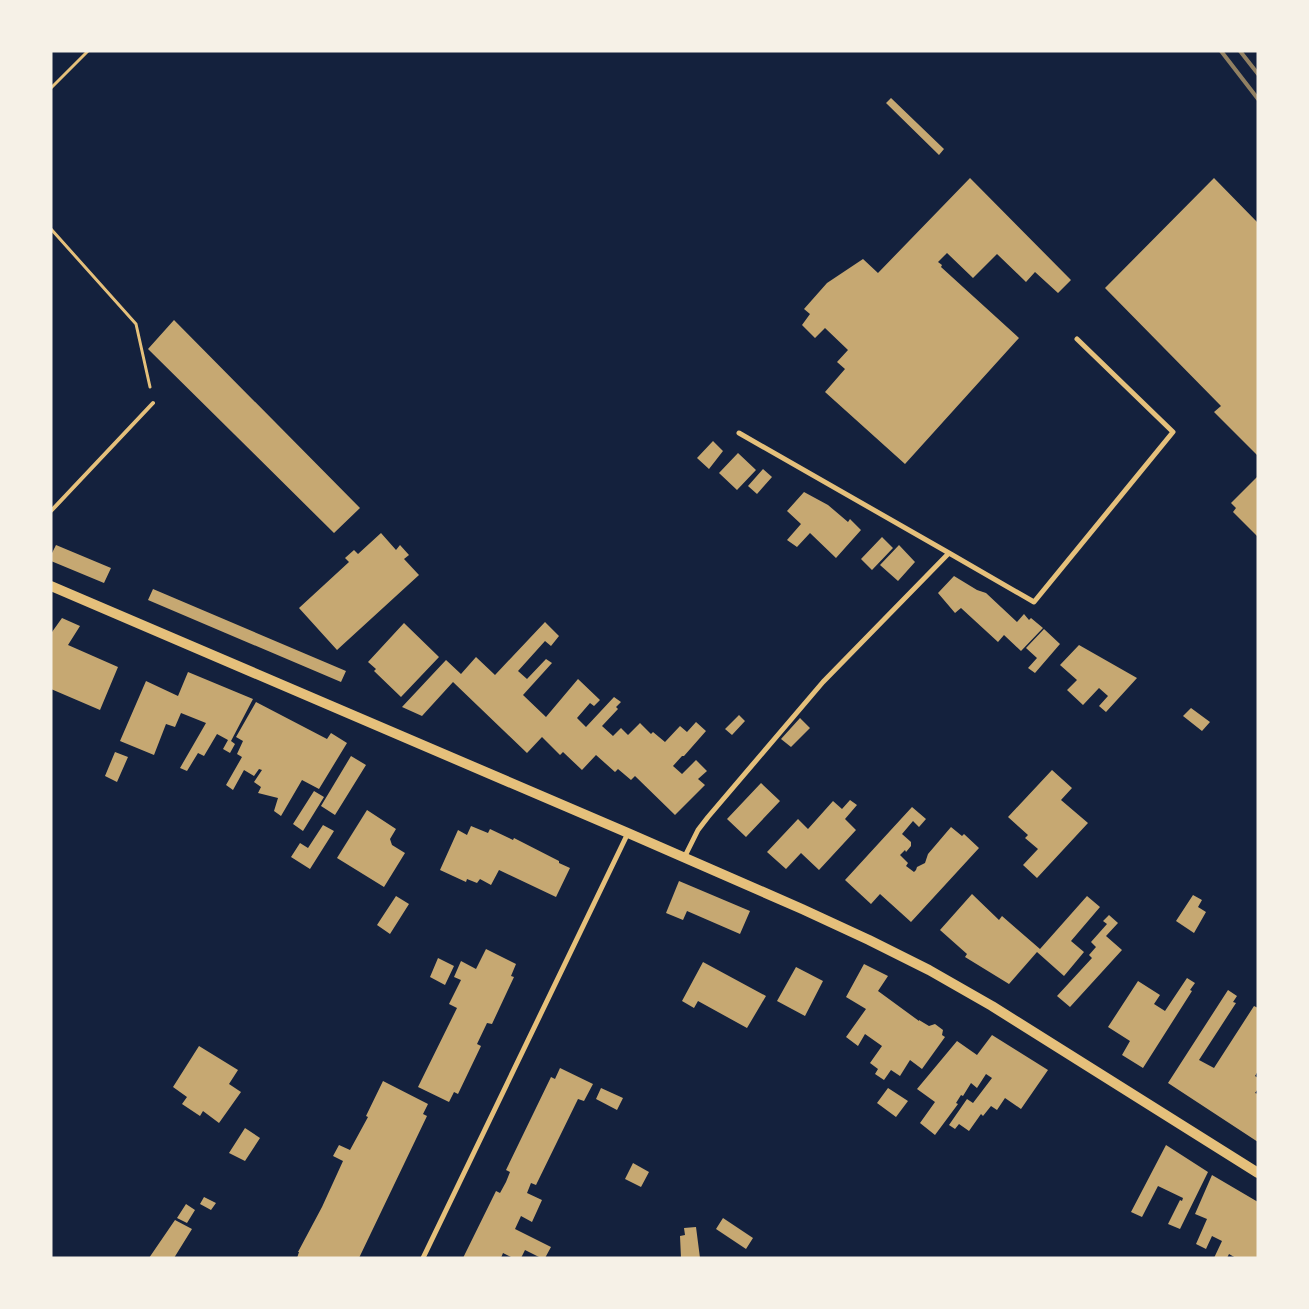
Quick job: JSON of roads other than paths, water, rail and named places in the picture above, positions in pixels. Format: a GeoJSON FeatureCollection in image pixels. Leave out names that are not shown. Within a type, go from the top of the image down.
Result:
{"type":"FeatureCollection","features":[{"type":"Feature","properties":{"kind":"main road"},"geometry":{"type":"LineString","coordinates":[[51,586],[802,909],[929,970],[992,1006],[1258,1174]]}},
{"type":"Feature","properties":{"kind":"street"},"geometry":{"type":"LineString","coordinates":[[739,433],[1034,602],[1173,432],[1077,339]]}},
{"type":"Feature","properties":{"kind":"street"},"geometry":{"type":"LineString","coordinates":[[684,858],[695,836],[708,817],[823,682],[949,553]]}},
{"type":"Feature","properties":{"kind":"street"},"geometry":{"type":"LineString","coordinates":[[423,1258],[628,833]]}},
{"type":"Feature","properties":{"kind":"lane"},"geometry":{"type":"LineString","coordinates":[[51,510],[153,403]]}},
{"type":"Feature","properties":{"kind":"railway"},"geometry":{"type":"LineString","coordinates":[[1221,51],[1258,99]]}},
{"type":"Feature","properties":{"kind":"railway"},"geometry":{"type":"LineString","coordinates":[[1240,51],[1258,74]]}}]}
